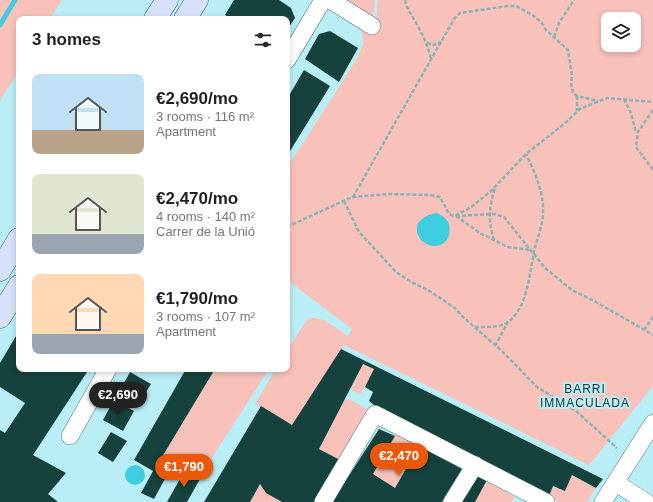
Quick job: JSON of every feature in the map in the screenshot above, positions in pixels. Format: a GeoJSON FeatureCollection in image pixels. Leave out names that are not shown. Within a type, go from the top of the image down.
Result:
{"type":"FeatureCollection","features":[{"type":"Feature","properties":{"kind":"main road"},"geometry":{"type":"LineString","coordinates":[[157,16],[167,0]]}},
{"type":"Feature","properties":{"kind":"main road"},"geometry":{"type":"LineString","coordinates":[[187,16],[197,0]]}},
{"type":"Feature","properties":{"kind":"main road"},"geometry":{"type":"LineString","coordinates":[[0,270],[16,244]]}},
{"type":"Feature","properties":{"kind":"main road"},"geometry":{"type":"LineString","coordinates":[[0,317],[16,291]]}},
{"type":"Feature","properties":{"kind":"street"},"geometry":{"type":"LineString","coordinates":[[290,55],[323,0]]}},
{"type":"Feature","properties":{"kind":"street"},"geometry":{"type":"LineString","coordinates":[[330,0],[372,26]]}},
{"type":"Feature","properties":{"kind":"street"},"geometry":{"type":"LineString","coordinates":[[70,436],[106,372]]}},
{"type":"Feature","properties":{"kind":"street"},"geometry":{"type":"LineString","coordinates":[[323,502],[376,414],[546,502]]}},
{"type":"Feature","properties":{"kind":"street"},"geometry":{"type":"LineString","coordinates":[[603,502],[653,423]]}},
{"type":"Feature","properties":{"kind":"street"},"geometry":{"type":"LineString","coordinates":[[452,502],[475,465]]}},
{"type":"Feature","properties":{"kind":"street"},"geometry":{"type":"LineString","coordinates":[[616,482],[646,502]]}},
{"type":"Feature","properties":{"kind":"path"},"geometry":{"type":"LineString","coordinates":[[405,0],[407,11],[415,21],[427,43],[432,60]]}},
{"type":"Feature","properties":{"kind":"path"},"geometry":{"type":"LineString","coordinates":[[514,0],[516,6]]}},
{"type":"Feature","properties":{"kind":"path"},"geometry":{"type":"LineString","coordinates":[[554,37],[559,24],[574,0]]}},
{"type":"Feature","properties":{"kind":"path"},"geometry":{"type":"LineString","coordinates":[[352,197],[432,60],[454,19],[460,13],[516,6],[534,16],[568,50],[572,76],[571,84],[574,93],[577,96],[578,111]]}},
{"type":"Feature","properties":{"kind":"path"},"geometry":{"type":"LineString","coordinates":[[427,43],[433,45],[441,42]]}},
{"type":"Feature","properties":{"kind":"path"},"geometry":{"type":"LineString","coordinates":[[577,96],[600,101]]}},
{"type":"Feature","properties":{"kind":"path"},"geometry":{"type":"LineString","coordinates":[[455,216],[470,208],[496,186],[526,154],[578,111],[607,98],[653,102]]}},
{"type":"Feature","properties":{"kind":"path"},"geometry":{"type":"LineString","coordinates":[[624,100],[631,114],[637,135],[636,147],[653,170]]}},
{"type":"Feature","properties":{"kind":"path"},"geometry":{"type":"LineString","coordinates":[[637,135],[653,110]]}},
{"type":"Feature","properties":{"kind":"path"},"geometry":{"type":"LineString","coordinates":[[495,346],[508,322],[514,316],[521,304],[526,290],[543,213],[538,179],[526,154]]}},
{"type":"Feature","properties":{"kind":"path"},"geometry":{"type":"LineString","coordinates":[[494,240],[490,225],[490,214],[491,201],[496,186]]}},
{"type":"Feature","properties":{"kind":"path"},"geometry":{"type":"LineString","coordinates":[[290,226],[352,197],[389,194],[437,196],[443,201],[449,214],[508,247],[530,250]]}},
{"type":"Feature","properties":{"kind":"path"},"geometry":{"type":"LineString","coordinates":[[344,201],[359,232],[396,272],[455,308],[537,387],[576,412],[609,442],[631,457]]}},
{"type":"Feature","properties":{"kind":"path"},"geometry":{"type":"LineString","coordinates":[[455,216],[490,214],[504,217],[545,268],[572,290],[653,335]]}},
{"type":"Feature","properties":{"kind":"path"},"geometry":{"type":"LineString","coordinates":[[644,330],[653,317]]}},
{"type":"Feature","properties":{"kind":"path"},"geometry":{"type":"LineString","coordinates":[[474,326],[498,326],[508,322]]}},
{"type":"Feature","properties":{"kind":"shaded area"},"geometry":{"type":"Polygon","coordinates":[[[0,0],[62,0],[52,16],[16,16],[16,75],[0,101],[0,0]]]}},
{"type":"Feature","properties":{"kind":"shaded area"},"geometry":{"type":"Polygon","coordinates":[[[331,0],[375,0],[372,26],[331,0]]]}},
{"type":"Feature","properties":{"kind":"shaded area"},"geometry":{"type":"Polygon","coordinates":[[[378,0],[653,0],[653,386],[589,465],[344,345],[292,425],[255,404],[274,372],[290,372],[290,346],[309,318],[325,321],[348,336],[352,329],[290,282],[290,163],[358,57],[363,45],[362,26],[375,32],[378,0]]]}},
{"type":"Feature","properties":{"kind":"shaded area"},"geometry":{"type":"Polygon","coordinates":[[[363,364],[374,369],[359,395],[351,389],[363,364]]]}},
{"type":"Feature","properties":{"kind":"shaded area"},"geometry":{"type":"Polygon","coordinates":[[[213,372],[267,372],[200,479],[162,457],[213,372]]]}},
{"type":"Feature","properties":{"kind":"shaded area"},"geometry":{"type":"Polygon","coordinates":[[[347,398],[368,410],[340,460],[319,449],[342,404],[347,398]]]}},
{"type":"Feature","properties":{"kind":"shaded area"},"geometry":{"type":"Polygon","coordinates":[[[396,434],[419,446],[395,488],[373,474],[396,434]]]}},
{"type":"Feature","properties":{"kind":"shaded area"},"geometry":{"type":"Polygon","coordinates":[[[572,475],[596,488],[587,502],[559,502],[549,496],[553,486],[565,491],[572,475]]]}},
{"type":"Feature","properties":{"kind":"shaded area"},"geometry":{"type":"Polygon","coordinates":[[[487,480],[515,497],[512,502],[475,502],[487,480]]]}},
{"type":"Feature","properties":{"kind":"shaded area"},"geometry":{"type":"Polygon","coordinates":[[[260,484],[266,493],[282,502],[250,502],[260,484]]]}},
{"type":"Feature","properties":{"kind":"water"},"geometry":{"type":"Polygon","coordinates":[[[437,213],[444,217],[448,222],[450,228],[449,235],[444,243],[432,246],[421,240],[417,232],[417,226],[424,217],[437,213]]]}},
{"type":"Feature","properties":{"kind":"water"},"geometry":{"type":"Polygon","coordinates":[[[131,465],[139,465],[145,471],[145,479],[139,485],[131,485],[125,479],[125,471],[131,465]]]}},
{"type":"Feature","properties":{"kind":"building"},"geometry":{"type":"Polygon","coordinates":[[[234,0],[279,0],[291,8],[295,18],[290,26],[290,16],[225,15],[234,0]]]}},
{"type":"Feature","properties":{"kind":"building"},"geometry":{"type":"Polygon","coordinates":[[[330,31],[358,48],[339,82],[305,59],[319,34],[330,31]]]}},
{"type":"Feature","properties":{"kind":"building"},"geometry":{"type":"Polygon","coordinates":[[[304,70],[330,86],[290,151],[290,94],[304,70]]]}},
{"type":"Feature","properties":{"kind":"building"},"geometry":{"type":"Polygon","coordinates":[[[16,336],[16,372],[87,372],[33,455],[66,473],[48,494],[58,502],[0,502],[0,430],[5,433],[25,403],[0,387],[0,363],[16,336]]]}},
{"type":"Feature","properties":{"kind":"building"},"geometry":{"type":"Polygon","coordinates":[[[341,349],[603,479],[596,488],[572,475],[565,491],[553,486],[549,496],[427,435],[374,405],[369,401],[373,392],[365,387],[374,369],[363,364],[319,449],[340,460],[314,502],[282,502],[266,493],[260,484],[250,502],[204,502],[261,406],[292,425],[341,349]]]}},
{"type":"Feature","properties":{"kind":"building"},"geometry":{"type":"Polygon","coordinates":[[[130,372],[151,384],[140,402],[120,391],[130,372]]]}},
{"type":"Feature","properties":{"kind":"building"},"geometry":{"type":"Polygon","coordinates":[[[184,372],[213,372],[162,457],[173,464],[154,499],[141,493],[153,471],[134,460],[184,372]]]}},
{"type":"Feature","properties":{"kind":"building"},"geometry":{"type":"Polygon","coordinates":[[[114,400],[134,411],[123,431],[103,420],[114,400]]]}},
{"type":"Feature","properties":{"kind":"building"},"geometry":{"type":"Polygon","coordinates":[[[379,429],[395,436],[373,474],[395,488],[419,446],[462,469],[442,502],[332,502],[379,429]]]}},
{"type":"Feature","properties":{"kind":"building"},"geometry":{"type":"Polygon","coordinates":[[[111,432],[127,441],[113,462],[98,453],[111,432]]]}},
{"type":"Feature","properties":{"kind":"building"},"geometry":{"type":"Polygon","coordinates":[[[185,470],[200,479],[187,502],[167,502],[185,470]]]}},
{"type":"Feature","properties":{"kind":"building"},"geometry":{"type":"Polygon","coordinates":[[[477,474],[487,480],[475,502],[460,502],[477,474]]]}},
{"type":"Feature","properties":{"kind":"waterway"},"geometry":{"type":"LineString","coordinates":[[0,25],[15,0]]}},
{"type":"Feature","properties":{"kind":"district","name":"BARRI IMMACULADA"},"geometry":{"type":"Point","coordinates":[585,396]}}]}
